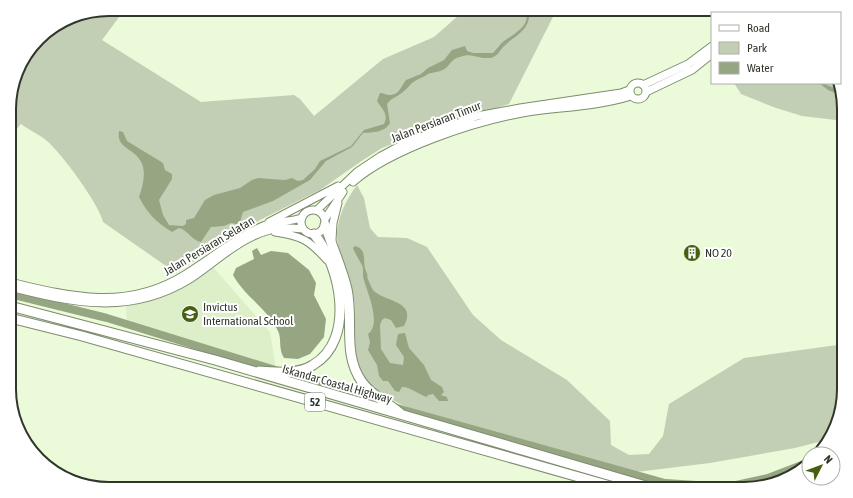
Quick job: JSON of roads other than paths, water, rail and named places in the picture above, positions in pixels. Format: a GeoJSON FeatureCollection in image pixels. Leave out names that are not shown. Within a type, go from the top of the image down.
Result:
{"type":"FeatureCollection","features":[{"type":"Feature","properties":{"kind":"highway"},"geometry":{"type":"LineString","coordinates":[[325,222],[347,289],[350,352],[354,368],[362,382],[371,392],[404,416]]}},
{"type":"Feature","properties":{"kind":"highway"},"geometry":{"type":"LineString","coordinates":[[246,370],[279,372],[300,371],[312,366],[329,353],[338,335],[340,317],[338,288],[325,248],[314,234]]}},
{"type":"Feature","properties":{"kind":"highway","name":"Iskandar Coastal Highway"},"geometry":{"type":"LineString","coordinates":[[16,308],[246,370],[632,482]]}},
{"type":"Feature","properties":{"kind":"highway","name":"Iskandar Coastal Highway"},"geometry":{"type":"LineString","coordinates":[[16,320],[90,339],[596,482]]}},
{"type":"Feature","properties":{"kind":"street","name":"Jalan Persiaran Timur"},"geometry":{"type":"LineString","coordinates":[[645,88],[688,64],[711,47]]}},
{"type":"Feature","properties":{"kind":"street","name":"Jalan Persiaran Timur"},"geometry":{"type":"LineString","coordinates":[[630,93],[635,83],[645,88],[692,70],[711,55]]}},
{"type":"Feature","properties":{"kind":"street","name":"Jalan Persiaran Timur"},"geometry":{"type":"LineString","coordinates":[[630,93],[635,99],[640,99],[644,96],[645,88]]}},
{"type":"Feature","properties":{"kind":"street","name":"Jalan Persiaran Timur"},"geometry":{"type":"LineString","coordinates":[[317,210],[357,172],[381,156],[407,142],[477,116],[520,108],[621,93],[630,93]]}},
{"type":"Feature","properties":{"kind":"street","name":"Jalan Persiaran Timur"},"geometry":{"type":"LineString","coordinates":[[325,222],[346,189],[359,177],[410,148],[479,123],[630,93]]}},
{"type":"Feature","properties":{"kind":"street"},"geometry":{"type":"LineString","coordinates":[[266,228],[331,191],[357,172]]}},
{"type":"Feature","properties":{"kind":"street"},"geometry":{"type":"LineString","coordinates":[[333,250],[332,223],[336,208],[346,189]]}},
{"type":"Feature","properties":{"kind":"street"},"geometry":{"type":"LineString","coordinates":[[317,210],[322,214],[325,222],[323,229],[314,234],[306,232],[303,228],[302,218],[308,211],[317,210]]}},
{"type":"Feature","properties":{"kind":"street","name":"Jalan Persiaran Selatan"},"geometry":{"type":"LineString","coordinates":[[16,284],[62,295],[85,298],[123,297],[155,289],[186,275],[243,235],[302,218]]}},
{"type":"Feature","properties":{"kind":"street"},"geometry":{"type":"LineString","coordinates":[[266,228],[291,234],[311,243],[330,263]]}},
{"type":"Feature","properties":{"kind":"street","name":"Jalan Persiaran Selatan"},"geometry":{"type":"LineString","coordinates":[[16,288],[80,303],[124,302],[157,294],[174,287],[189,279],[266,228],[303,228]]}},
{"type":"Feature","properties":{"kind":"water"},"geometry":{"type":"Polygon","coordinates":[[[526,16],[529,16],[528,22],[522,31],[495,56],[485,58],[468,55],[457,58],[453,60],[446,68],[428,74],[414,82],[387,104],[390,123],[385,129],[363,133],[352,147],[326,161],[310,180],[273,201],[243,212],[240,222],[236,224],[231,223],[224,226],[211,227],[201,242],[182,229],[179,228],[172,232],[162,225],[149,213],[139,197],[144,178],[142,164],[137,156],[122,144],[119,137],[119,131],[123,132],[127,141],[163,163],[165,170],[172,174],[172,179],[159,200],[163,215],[169,225],[183,226],[186,224],[186,220],[194,218],[205,200],[214,195],[240,188],[252,180],[258,178],[285,180],[292,178],[298,181],[303,180],[315,169],[320,161],[351,146],[364,130],[384,124],[386,117],[383,109],[377,101],[380,93],[389,95],[395,94],[400,90],[406,80],[421,74],[428,68],[444,60],[452,50],[465,46],[467,51],[473,53],[493,53],[503,42],[522,28],[526,16]]]}},
{"type":"Feature","properties":{"kind":"water"},"geometry":{"type":"Polygon","coordinates":[[[820,84],[825,84],[834,88],[835,93],[820,84]]]}},
{"type":"Feature","properties":{"kind":"water"},"geometry":{"type":"Polygon","coordinates":[[[355,246],[359,247],[363,252],[364,266],[373,290],[403,306],[406,311],[407,317],[404,326],[396,328],[391,320],[385,318],[382,320],[380,325],[381,349],[390,363],[403,365],[404,357],[396,345],[398,334],[405,333],[409,348],[424,365],[431,380],[442,387],[444,392],[441,395],[447,397],[448,401],[439,401],[433,394],[428,395],[427,397],[405,387],[402,387],[399,392],[395,391],[388,381],[383,381],[379,376],[377,365],[368,350],[370,342],[368,334],[374,323],[374,316],[363,278],[363,267],[353,248],[355,246]]]}},
{"type":"Feature","properties":{"kind":"water"},"geometry":{"type":"Polygon","coordinates":[[[257,248],[261,255],[271,251],[288,253],[309,270],[316,283],[314,295],[326,319],[324,337],[310,354],[298,359],[284,358],[281,351],[279,334],[274,323],[238,283],[233,275],[236,268],[254,259],[252,251],[257,248]]]}},
{"type":"Feature","properties":{"kind":"waterway"},"geometry":{"type":"LineString","coordinates":[[364,268],[367,276]]}},
{"type":"Feature","properties":{"kind":"waterway"},"geometry":{"type":"LineString","coordinates":[[16,295],[107,318],[404,410],[661,482]]}},
{"type":"Feature","properties":{"kind":"waterway"},"geometry":{"type":"LineString","coordinates":[[750,482],[768,478],[792,469]]}},
{"type":"Feature","properties":{"kind":"place","name":"NO 20"},"geometry":{"type":"Point","coordinates":[692,253]}},
{"type":"Feature","properties":{"kind":"place","name":"Invictus International School"},"geometry":{"type":"Point","coordinates":[190,314]}}]}
